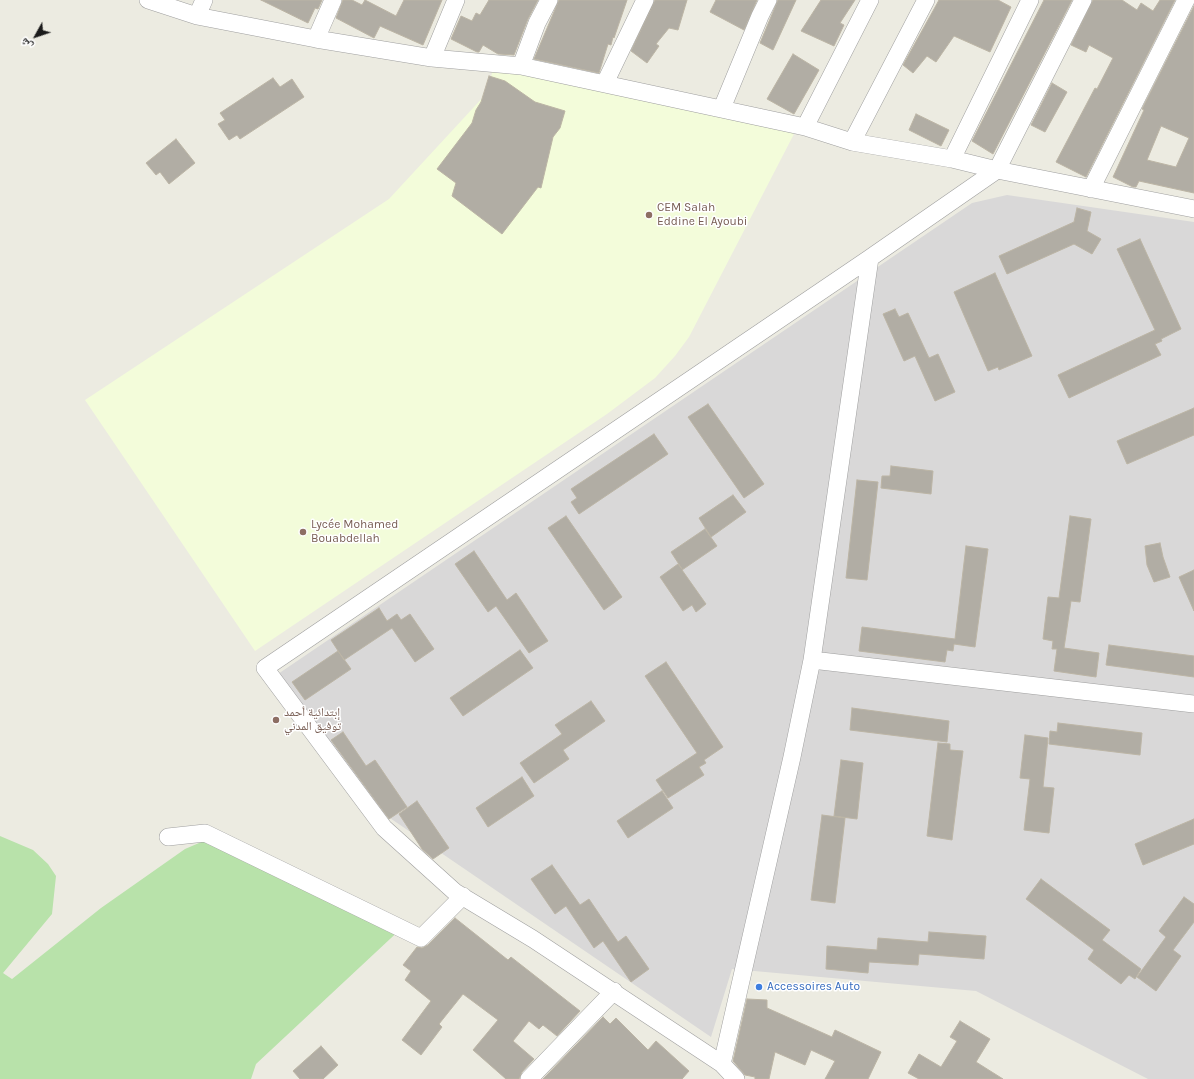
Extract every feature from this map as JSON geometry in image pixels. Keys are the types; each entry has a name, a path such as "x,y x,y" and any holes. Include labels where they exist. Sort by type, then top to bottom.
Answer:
{"street":[{"path":"148,0 197,16 316,39 432,58 521,66 805,127 852,142 952,159 997,170 1194,209"},
{"path":"197,16 204,0"},
{"path":"316,39 333,0"},
{"path":"432,58 456,0"},
{"path":"521,66 537,23 549,0"},
{"path":"605,83 645,0"},
{"path":"722,108 768,0"},
{"path":"805,127 870,0"},
{"path":"852,142 926,0"},
{"path":"952,159 1030,0"},
{"path":"736,1079 722,1064 614,992 533,939 455,892 384,828 265,668 870,258 997,170 1083,0"},
{"path":"1091,188 1186,0"},
{"path":"722,1064 792,757 812,660 870,258"},
{"path":"812,660 1194,704"},
{"path":"168,837 205,833 421,938 463,896"},
{"path":"529,1079 614,992"}],"shaded area":[{"name":"Lycée Mohamed Bouabdellah","path":"494,66 795,132 689,337 675,356 655,378 607,414 255,651 85,400 389,199 486,94"},
{"path":"1007,195 1194,222 1194,1079 1148,1079 976,991 732,969 711,1037 384,814 278,674 972,203"}],"green space":[{"path":"220,834 405,925 256,1064 251,1079 0,1079 0,836 33,850 48,864 56,876 52,914 3,973 12,979 101,908 185,849"}],"building":[{"path":"261,0 322,0 318,9 315,8 308,23"},
{"path":"343,0 352,0 362,5 365,0 396,16 404,0 442,0 423,45 380,26 374,38 336,18"},
{"path":"489,0 538,0 528,19 514,55 498,54 483,45 479,52 477,52 451,39 461,16 472,21 476,13 480,15"},
{"path":"559,0 627,0 611,45 608,44 599,73 534,59"},
{"path":"655,0 687,0 678,30 669,28 656,44 659,46 647,63 631,51"},
{"path":"716,0 757,0 744,30 710,12"},
{"path":"778,0 796,0 773,50 760,43"},
{"path":"821,0 855,0 840,23 844,25 834,46 801,31"},
{"path":"939,0 998,0 1011,7 990,52 954,36 936,62 927,56 913,73 903,65"},
{"path":"1044,0 1072,0 993,154 972,141"},
{"path":"1093,0 1122,0 1137,10 1141,3 1153,11 1160,0 1175,0 1086,177 1056,162 1095,88 1097,89 1113,58 1089,45 1086,52 1071,45"},
{"path":"1194,6 1194,193 1139,181 1136,187 1133,187 1113,177 1144,110 1142,109","holes":["1161,126 1189,138 1176,167 1147,160"]},
{"path":"793,54 819,70 794,114 767,99"},
{"path":"489,76 505,81 535,102 565,111 560,128 553,137 541,188 538,187 502,234 452,196 456,183 437,169 472,123 476,110 481,102"},
{"path":"273,78 280,87 292,79 304,97 240,139 237,135 229,140 218,124 225,120 220,113"},
{"path":"1052,83 1067,92 1045,132 1031,125"},
{"path":"916,114 949,130 941,146 909,130"},
{"path":"176,139 195,163 169,184 160,172 156,175 146,163"},
{"path":"1077,208 1091,212 1087,231 1101,239 1092,254 1074,244 1007,274 999,256 1074,222"},
{"path":"1140,239 1181,329 1161,339 1162,341 1155,344 1161,355 1069,398 1058,375 1155,330 1117,249"},
{"path":"995,273 1032,356 999,370 998,367 988,371 954,292"},
{"path":"895,309 899,317 908,313 929,358 938,354 955,392 935,401 915,356 904,361 883,314"},
{"path":"708,404 764,484 744,498 688,417"},
{"path":"1194,408 1194,435 1127,464 1117,441"},
{"path":"654,434 668,454 579,514 571,502 577,498 571,489"},
{"path":"891,466 933,471 931,494 881,488 882,476 890,476"},
{"path":"857,480 878,482 867,580 846,578"},
{"path":"733,495 746,512 711,537 699,518"},
{"path":"566,516 622,597 604,610 548,528"},
{"path":"1070,516 1091,519 1080,602 1071,601 1064,648 1099,653 1096,677 1054,671 1057,649 1052,649 1053,641 1043,639 1048,597 1059,598"},
{"path":"705,529 717,546 682,570 706,604 696,612 692,605 683,611 660,577 678,564 682,569 671,552"},
{"path":"1160,543 1170,577 1154,582 1147,565 1145,546"},
{"path":"966,546 988,549 975,647 954,644 953,651 947,650 945,662 859,651 862,627 955,639"},
{"path":"474,551 507,600 516,593 548,641 529,653 496,606 488,612 455,564"},
{"path":"1194,570 1194,611 1179,577"},
{"path":"379,608 387,621 397,614 401,620 410,614 434,649 415,662 392,628 344,660 331,640"},
{"path":"1109,645 1194,656 1194,677 1106,665"},
{"path":"520,650 533,668 463,716 450,698"},
{"path":"338,651 351,669 305,700 292,682"},
{"path":"666,662 723,747 704,760 706,763 699,767 704,775 668,798 656,780 697,753 645,676"},
{"path":"591,701 605,721 563,750 569,759 534,783 520,763 562,734 555,725"},
{"path":"852,708 949,721 947,742 850,730"},
{"path":"1058,723 1142,733 1140,755 1049,744 1050,731 1057,732"},
{"path":"343,732 366,766 375,760 407,807 389,819 331,740"},
{"path":"1025,735 1048,738 1043,787 1054,788 1049,833 1024,830 1030,779 1020,778"},
{"path":"938,743 950,744 950,750 963,751 952,840 927,836"},
{"path":"841,760 863,763 857,819 834,816"},
{"path":"522,777 534,796 488,827 476,808"},
{"path":"662,791 673,808 628,838 617,821"},
{"path":"417,801 449,848 433,859 422,849 399,814"},
{"path":"822,815 845,818 835,903 811,900"},
{"path":"1194,819 1194,844 1143,865 1135,844"},
{"path":"552,865 580,905 589,899 618,942 626,936 649,969 631,982 603,941 594,948 566,906 555,914 531,879"},
{"path":"1041,879 1110,930 1102,940 1141,969 1135,979 1129,975 1121,984 1088,959 1094,950 1026,899"},
{"path":"1184,897 1194,904 1194,922 1173,950 1181,956 1156,991 1137,977 1166,937 1159,931"},
{"path":"455,918 508,960 511,957 580,1011 557,1036 543,1025 539,1029 529,1021 513,1041 534,1059 522,1072 519,1079 506,1079 473,1050 498,1020 463,994 439,1024 442,1027 421,1055 402,1040 431,1001 405,980 411,971 403,965 417,947 422,948 428,945"},
{"path":"929,932 986,936 984,959 919,954 918,965 869,962 868,973 826,969 827,946 877,950 878,938 928,942"},
{"path":"747,999 767,1000 767,1008 832,1037 835,1030 881,1052 868,1079 825,1079 835,1061 811,1050 805,1065 775,1052 769,1079 755,1079 755,1077 745,1075 733,1061"},
{"path":"603,1017 610,1024 616,1018 648,1050 656,1041 689,1071 682,1079 543,1079"},
{"path":"960,1021 990,1039 976,1062 1003,1079 919,1079 908,1073 919,1054 941,1067 957,1041 950,1037"},
{"path":"321,1046 338,1065 323,1079 300,1079 293,1071"}],"place":[{"name":"CEM Salah Eddine El Ayoubi","path":"649,215"},
{"name":"Lycée Mohamed Bouabdellah","path":"303,532"},
{"name":"إبتدائية أحمد توفيق المدني","path":"276,720"},
{"name":"Accessoires Auto","path":"759,987"}]}
